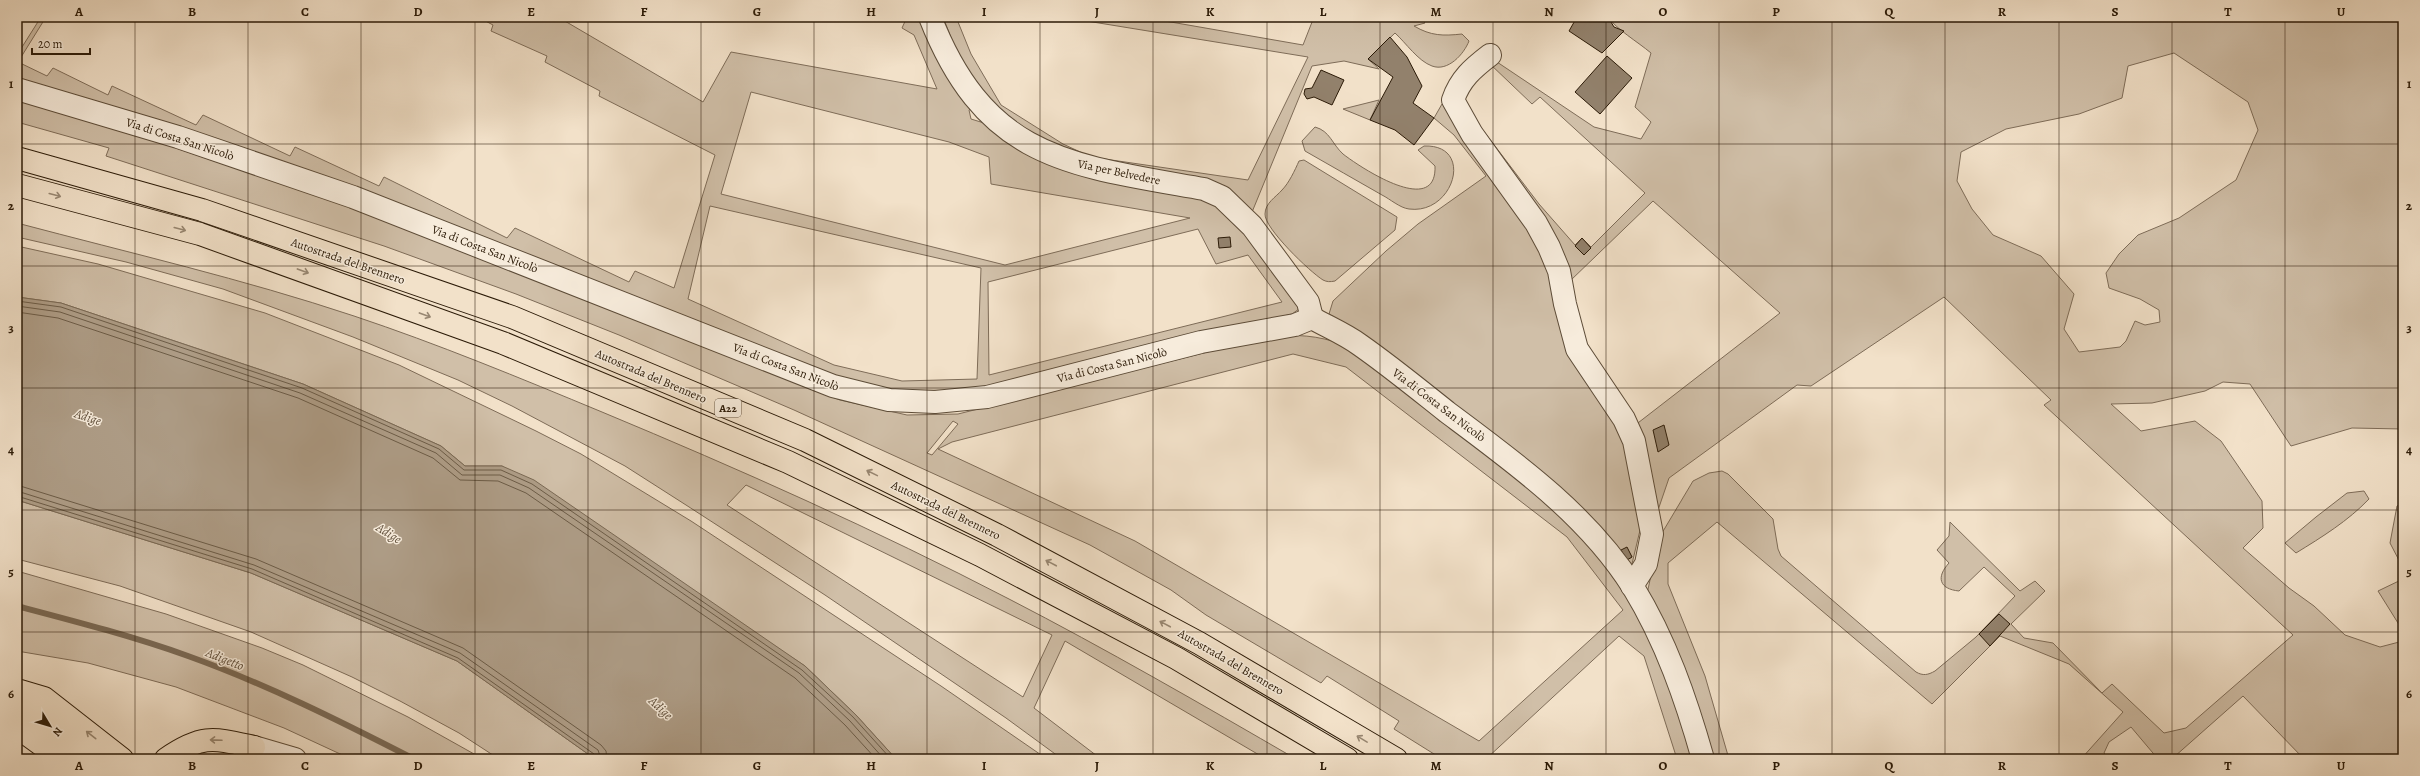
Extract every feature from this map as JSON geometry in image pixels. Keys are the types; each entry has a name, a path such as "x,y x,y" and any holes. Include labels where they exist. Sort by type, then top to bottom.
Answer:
{"highway":[{"name":"Autostrada del Brennero","path":"17,158 202,210 512,318 805,440 997,535 1199,642 1396,759"},
{"name":"Autostrada del Brennero","path":"17,185 200,234 496,340 788,462 980,555 1176,658 1347,759"},
{"path":"17,690 44,698 122,759"},
{"path":"17,701 94,759"},
{"path":"17,727 61,759"},
{"path":"166,759 185,745 214,738 254,746"},
{"path":"227,759 254,746"}],"street":[{"name":"Via per Belvedere","path":"930,17 944,51 966,85 984,109 1016,137 1042,151 1086,168 1204,189 1222,197 1252,226 1274,253 1308,302 1312,318"},
{"path":"1490,55 1471,70 1460,82 1453,100 1472,134 1536,224 1549,247 1559,271 1565,304 1577,349 1624,419 1634,441 1652,534 1646,564 1632,586"},
{"name":"Via di Costa San Nicolò","path":"17,89 178,137 353,197 833,386 889,400 935,402 987,397 1201,342 1295,325 1312,318 1359,344 1483,439 1556,499 1584,527 1632,586 1665,646 1689,709 1703,759"},
{"path":"254,746 294,759"}],"shaded area":[{"path":"41,17 46,17 18,62 47,76 53,68 108,95 112,86 196,125 203,115 290,156 295,147 379,186 384,177 507,238 515,228 629,282 635,271 674,288 715,155 599,96 600,91 545,62 547,56 491,31 493,25 478,17 558,17 703,102 731,52 937,89 914,35 902,28 907,17 925,17 973,107 969,110 971,119 984,123 1009,141 1197,193 1229,210 1303,306 1292,314 966,394 879,392 17,80 17,55","holes":["751,92 949,142 989,157 991,184 1190,218 1005,265 721,194","710,206 981,268 977,379 902,381 834,365 688,299","1198,229 1216,264 1248,255 1282,302 989,375 988,282"]},
{"path":"943,17 956,17 971,54 1001,105 1063,144 1091,157 1248,180 1308,57 1062,17 1142,17 1303,45 1314,17 1420,17 1425,23 1414,26 1426,32 1449,35 1462,34 1469,41 1467,46 1455,61 1438,67 1427,64 1417,56 1395,33 1368,59 1379,69 1344,61 1312,66 1250,217 1237,202 1084,161 1014,129 964,71"},
{"path":"1608,17 2403,17 2403,429 2352,428 2291,446 2250,384 2223,382 2205,391 2152,403 2111,404 2141,431 2195,421 2221,441 2262,501 2263,528 2243,548 2289,588 2314,606 2345,635 2380,647 2403,641 2403,759 2304,759 2243,696 2174,757 2175,759 2158,759 2131,727 2109,742 2104,753 2109,759 2081,759 2123,712 2069,664 2000,636 1932,704 1717,522 1668,563 1668,584 1705,676 1729,759 1709,759 1647,594 1659,538 1693,481 1709,473 1722,471 1728,474 1773,519 1778,549 1781,556 1916,672 1921,674 1928,674 1935,671 1976,637 2015,596 1984,567 1959,591 1947,588 1944,585 1941,577 1949,563 1937,550 1949,536 1950,522 2020,591 2035,581 2045,591 2011,624 2024,638 2053,643 2102,693 2112,684 2164,733 2186,728 2293,635 2044,405 2051,400 1944,297 1811,386 1797,385 1669,478 1655,519 1634,426 1780,313 1653,201 1570,281 1460,100 1539,204 1575,245 1582,238 1591,247 1645,193 1540,97 1532,104 1489,63 1494,60 1594,127 1641,139 1651,122 1635,107 1651,53 1612,22","holes":["2174,53 2248,102 2258,130 2236,180 2179,218 2138,235 2119,254 2106,273 2109,288 2140,299 2159,310 2160,322 2145,325 2135,321 2126,341 2120,347 2079,352 2064,329 2074,294 2041,256 1993,235 1972,209 1957,181 1961,152 2006,129 2079,114 2122,98 2128,66"]},
{"path":"17,98 170,146 380,217 711,346 803,386 840,400 907,415 958,414 1268,337 1307,336 1325,339 1345,345 1553,506 1595,552 1627,597 1656,648 1693,759 1677,759 1644,656 1619,636 1486,759 1442,759 1394,729 1399,721 1327,676 1321,683 1206,615 1171,590 1090,545 794,410 619,335 516,294 384,246 106,156 109,148 17,122","holes":["1293,354 1346,367 1567,537 1623,610 1479,741 1135,541 938,449 952,442","953,421 958,424 932,455 927,453"]},
{"path":"1379,100 1370,120 1343,109"},
{"path":"1442,104 1450,110 1520,209 1627,442 1641,526 1631,568 1627,560 1632,557 1627,548 1617,553 1377,344 1329,314 1333,301 1386,251 1418,224 1486,176 1454,135 1434,118"},
{"path":"1315,127 1328,135 1339,150 1352,161 1396,185 1412,189 1424,188 1432,181 1435,166 1418,150 1424,146 1440,148 1450,156 1454,167 1452,179 1447,191 1438,201 1425,208 1409,209 1399,205 1305,151 1302,141"},
{"path":"1304,160 1397,217 1395,230 1335,281 1329,282 1323,280 1308,268 1279,239 1267,221 1265,214 1265,210 1271,200 1287,184 1299,161"},
{"path":"17,223 270,290 385,327 448,350 540,387 756,478 959,573 1117,657 1296,759 1266,759 1065,641 1034,708 1101,759 1062,759 1006,718 825,595 686,505 625,466 512,406 458,380 353,337 223,289 126,262 17,237","holes":["746,485 1052,635 1023,697 727,505"]},
{"path":"17,246 98,264 265,313 399,365 536,431 581,454 691,521 941,686 1047,759 896,759 856,715 805,666 502,466 465,466 441,446 303,384 61,303 17,297"},
{"path":"2364,491 2369,499 2344,522 2325,535 2296,553 2285,543 2347,493"},
{"path":"17,500 251,573 457,661 595,759 499,759 459,733 400,701 352,677 251,632 120,586 17,559"},
{"path":"2403,503 2403,568 2390,543 2397,506"},
{"path":"17,571 166,614 262,648 303,665 408,717 483,759 351,759 284,728 176,687 88,663 17,651"},
{"path":"2403,579 2403,631 2378,591"}],"water":[{"name":"Adige","path":"17,297 61,303 303,384 441,446 465,466 502,466 534,480 805,666 856,715 896,759 595,759 457,661 251,573 17,500"}],"building":[{"path":"1577,17 1608,17 1614,27 1624,31 1602,53 1569,31"},
{"path":"1390,37 1407,57 1422,86 1413,103 1434,118 1414,145 1395,130 1370,120 1393,77 1368,59"},
{"path":"1607,56 1632,78 1600,114 1575,92"},
{"path":"1321,70 1344,80 1332,105 1314,97 1307,99 1304,94 1305,89 1312,88"},
{"path":"1230,237 1231,247 1219,248 1218,238"},
{"path":"1582,238 1591,248 1584,255 1575,246"},
{"path":"1664,425 1669,445 1658,452 1653,430"},
{"path":"1627,547 1632,557 1627,560 1621,550"},
{"path":"1999,614 2010,624 1990,646 1979,634"}],"waterway":[{"name":"Adigetto","path":"17,606 124,635 217,667 302,704 414,759"}]}
